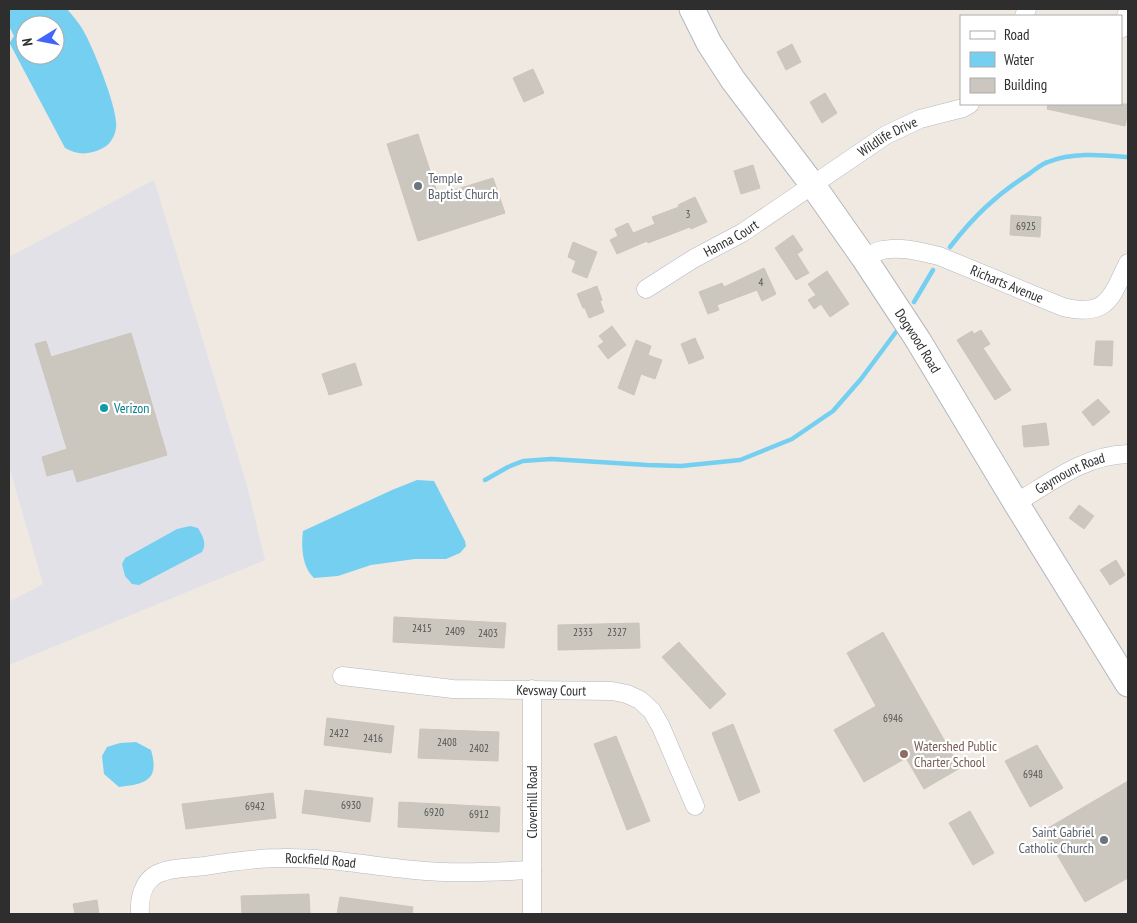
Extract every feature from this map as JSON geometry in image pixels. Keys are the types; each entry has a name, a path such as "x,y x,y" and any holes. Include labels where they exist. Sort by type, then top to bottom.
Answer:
{"main road":[{"name":"Dogwood Road","path":"692,9 709,43 733,80 812,184 918,340 1128,684"}],"street":[{"path":"1122,26 1128,11"},
{"name":"Wildlife Drive","path":"812,184 886,135 903,126 968,105"},
{"name":"Hanna Court","path":"646,289 678,268 742,233 812,184"},
{"name":"Richarts Avenue","path":"864,258 882,250 896,248 939,256 1063,307 1079,311 1092,310 1102,306 1110,298 1128,263"},
{"name":"Gaymount Road","path":"1016,503 1089,461 1128,454"},
{"name":"Kevsway Court","path":"342,676 453,689 612,691 627,694 640,700 652,711 695,806"},
{"name":"Cloverhill Road","path":"532,689 532,914"},
{"name":"Rockfield Road","path":"140,914 143,890 147,882 156,875 170,870 250,860 315,858 414,870 448,872 532,870"}],"shaded area":[{"path":"154,180 246,482 265,560 9,665 9,602 43,584 9,466 9,257"}],"water":[{"path":"9,9 67,9 74,17 93,50 114,108 116,128 107,146 87,153 78,153 65,148 21,65 65,65 65,15 15,15 15,53 10,44 14,36 9,26"},
{"path":"417,480 434,481 465,541 466,546 460,553 446,559 415,559 371,565 338,576 314,578 307,568 303,556 303,531"},
{"path":"190,526 198,528 203,537 204,546 202,552 139,585 132,584 125,576 122,564 125,558 177,529"},
{"path":"136,742 151,750 153,760 152,775 143,782 119,787 104,774 102,756 107,747 120,743"}],"building":[{"path":"792,44 801,62 786,70 777,52"},
{"path":"533,69 544,93 524,102 513,78"},
{"path":"825,93 837,113 822,123 810,102"},
{"path":"1128,104 1125,126 1047,109 1048,105"},
{"name":"Temple Baptist Church","path":"418,134 438,195 493,178 505,213 418,241 387,144"},
{"path":"753,165 760,188 741,194 734,171"},
{"path":"695,197 707,222 648,243 647,241 617,254 610,240 618,236 615,229 628,223 633,233 655,224 652,217 679,207 678,205"},
{"path":"1011,215 1041,217 1040,237 1010,235"},
{"path":"793,235 803,250 797,254 809,273 796,280 775,248"},
{"path":"573,242 597,252 587,278 572,272 576,261 568,257"},
{"path":"764,268 776,294 762,301 757,290 717,305 719,310 708,314 699,292 722,283 724,287"},
{"path":"827,271 849,304 830,317 821,304 814,309 808,300 816,295 808,284"},
{"path":"597,286 604,312 589,318 577,294"},
{"path":"612,326 626,345 608,359 598,346 604,342 599,336"},
{"path":"981,330 990,344 983,348 1011,390 995,400 957,340 972,331 974,334"},
{"name":"Verizon","path":"131,333 167,455 77,482 73,469 47,476 42,457 67,449 35,344 46,341 51,357"},
{"path":"695,338 704,358 689,364 681,344"},
{"path":"636,340 651,346 648,355 662,360 655,379 641,374 634,395 618,388"},
{"path":"1096,341 1113,341 1112,366 1094,365"},
{"path":"355,363 362,385 329,395 322,374"},
{"path":"1098,399 1110,412 1093,426 1082,412"},
{"path":"1046,423 1049,445 1024,447 1022,426"},
{"path":"1079,505 1094,516 1084,529 1069,518"},
{"path":"1116,560 1125,575 1110,585 1100,570"},
{"path":"394,617 506,623 504,648 393,642"},
{"path":"639,623 640,648 558,650 558,625"},
{"name":"Watershed Public Charter School","path":"883,632 960,768 924,789 906,758 864,782 834,730 876,706 847,653"},
{"path":"679,642 726,694 710,709 662,657"},
{"path":"327,718 394,726 391,753 324,745"},
{"path":"733,724 760,792 739,801 712,733"},
{"path":"420,729 499,732 498,761 418,758"},
{"path":"616,736 650,821 627,830 594,744"},
{"path":"1037,745 1063,788 1030,807 1005,761"},
{"name":"Saint Gabriel Catholic Church","path":"1128,781 1128,878 1085,902 1043,831"},
{"path":"305,790 373,798 370,822 302,813"},
{"path":"273,793 276,818 186,829 182,804"},
{"path":"399,802 500,807 499,832 398,827"},
{"path":"970,811 994,853 973,865 949,823"},
{"path":"309,894 310,914 242,914 241,896"},
{"path":"340,897 413,907 412,914 337,914"},
{"path":"97,900 99,914 75,914 73,904"}],"waterway":[{"path":"950,247 986,207 1006,190 1043,164 1077,155 1128,157"},
{"path":"914,302 933,270"},
{"path":"485,480 523,461 551,459 681,466 740,460 792,439 833,411 861,379 896,332"}],"place":[{"name":"Temple Baptist Church","path":"418,186"},
{"name":"Verizon","path":"104,408"},
{"name":"Watershed Public Charter School","path":"904,754"},
{"name":"Saint Gabriel Catholic Church","path":"1104,840"}]}
